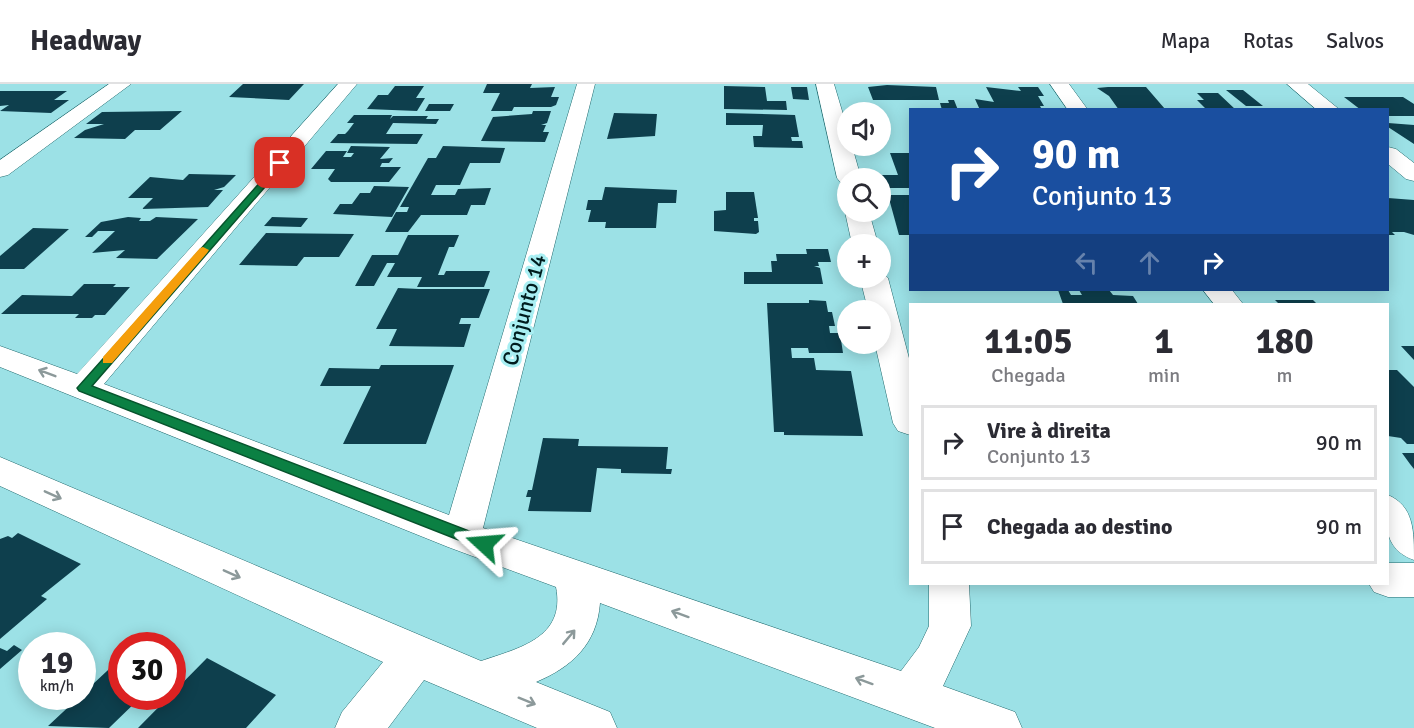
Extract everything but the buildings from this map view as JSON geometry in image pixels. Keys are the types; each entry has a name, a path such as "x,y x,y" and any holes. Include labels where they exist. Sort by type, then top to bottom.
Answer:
{"street":[{"path":"0,170 122,84"},
{"path":"83,388 348,84"},
{"name":"Conjunto 14","path":"462,536 586,84"},
{"path":"825,84 846,168"},
{"path":"1059,84 1077,108"},
{"path":"1296,84 1327,108"},
{"path":"1389,155 1414,174"},
{"path":"876,288 909,419"},
{"path":"1218,291 1228,303"},
{"path":"0,356 462,536 574,574 998,728"},
{"path":"3,476 416,656 593,728"},
{"path":"1389,511 1414,544"},
{"path":"481,682 534,663 564,644 575,631 580,616 581,595 574,574"},
{"path":"1389,580 1414,580"},
{"path":"909,697 934,661 950,626 950,585"},
{"path":"359,728 416,656"}],"slow traffic":[{"path":"107,360 203,250"}],"route":[{"path":"280,163 83,388 484,544"}]}
